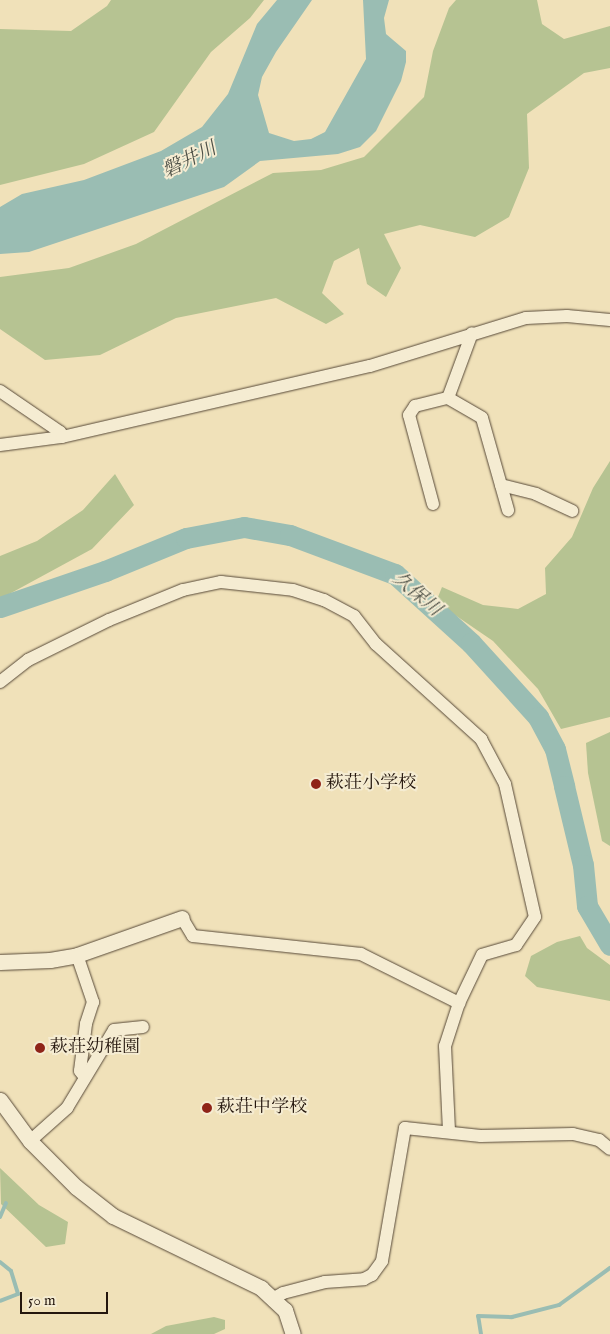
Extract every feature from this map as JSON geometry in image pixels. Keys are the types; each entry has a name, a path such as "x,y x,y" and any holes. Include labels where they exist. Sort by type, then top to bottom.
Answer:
{"street":[{"path":"0,445 62,437 370,366 472,333 526,318 567,316 610,320"},
{"path":"448,398 472,333"},
{"path":"0,391 60,432 62,437"},
{"path":"433,504 409,415 416,406 448,398 482,418 508,510"},
{"path":"500,484 536,494 572,511"},
{"path":"0,682 28,660 109,620 208,582 293,590 324,600 354,616 376,644 481,739 505,784 535,917 516,944 482,955 459,1003 445,1046 449,1132"},
{"path":"0,962 50,960 77,955 182,918 193,936 362,954 459,1003"},
{"path":"77,955 93,1002 86,1024 80,1070 84,1076"},
{"path":"30,1141 67,1108 84,1076 114,1030 143,1027"},
{"path":"0,1100 30,1141 76,1187 113,1216 261,1288 285,1310 293,1334"},
{"path":"274,1298 325,1282 364,1279 372,1275 382,1261 404,1128 481,1136 573,1134 599,1140 610,1149"}],"green space":[{"path":"111,0 264,0 250,18 211,52 154,132 84,164 0,185 0,29 71,31 107,6"},
{"path":"456,0 537,0 542,24 564,39 610,26 610,68 584,73 527,114 529,168 509,217 475,237 420,225 384,234 401,268 386,297 367,284 359,248 334,261 322,293 344,314 326,324 276,298 176,318 100,355 45,360 0,329 0,277 69,268 136,244 273,173 321,170 364,157 424,97 433,51 449,8"},
{"path":"610,461 610,717 561,729 538,689 493,641 436,602 442,587 483,605 518,609 546,594 545,568 572,537 593,488"},
{"path":"115,474 134,505 92,549 0,599 0,556 37,541 83,510"},
{"path":"610,732 610,846 602,841 588,773 586,743"},
{"path":"580,936 587,948 610,965 610,1001 537,987 525,976 531,956 557,942"},
{"path":"0,1168 39,1205 68,1222 65,1244 46,1247 1,1204"},
{"path":"214,1317 225,1320 225,1329 214,1334 151,1334 166,1326"}],"water":[{"name":"磐井川","path":"277,0 312,0 276,52 262,77 258,95 269,133 294,141 311,139 325,132 366,59 363,0 389,0 384,18 386,34 406,51 406,62 401,81 376,131 360,147 338,154 260,161 224,187 29,252 0,254 0,207 22,194 84,180 161,151 202,127 228,94 257,24"}],"waterway":[{"name":"久保川","path":"0,607 105,571 186,538 244,527 290,535 395,574 471,643 538,717 555,749 583,865 587,906 610,945"},
{"path":"0,1217 6,1203"},
{"path":"0,1262 11,1271 18,1294 0,1301"},
{"path":"481,1334 478,1316 512,1317 559,1305 610,1268"}],"place":[{"name":"萩荘小学校","path":"316,784"},
{"name":"萩荘幼稚園","path":"40,1048"},
{"name":"萩荘中学校","path":"207,1108"}]}
